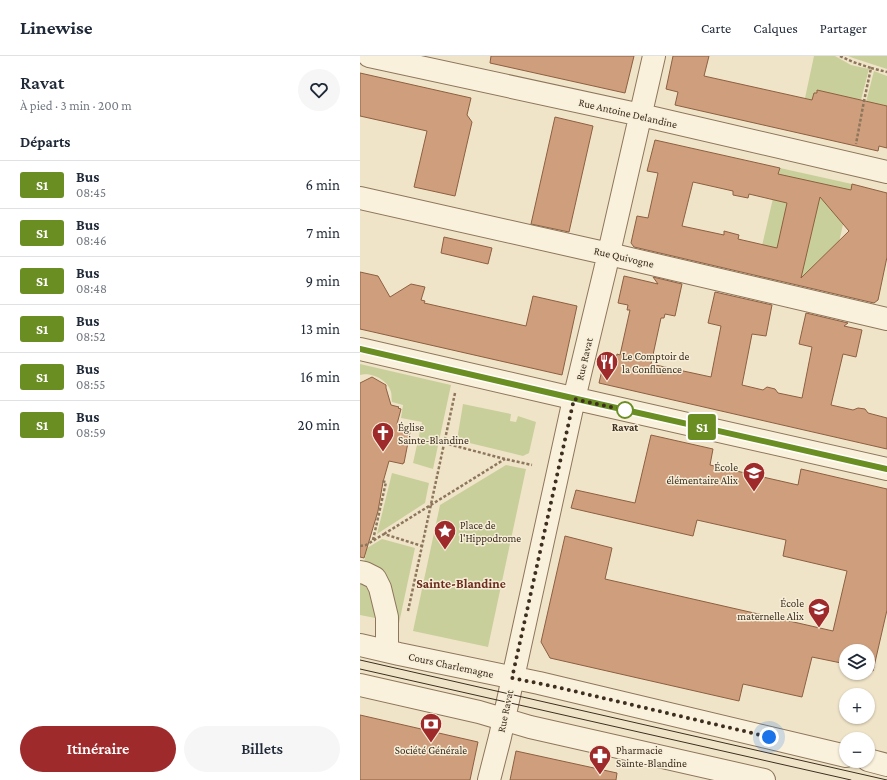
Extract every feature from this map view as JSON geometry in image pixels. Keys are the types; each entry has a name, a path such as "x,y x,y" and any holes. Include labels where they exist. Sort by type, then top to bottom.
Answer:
{"street":[{"name":"Rue Antoine Delandine","path":"369,56 641,115 887,172"},
{"name":"Rue Ravat","path":"489,780 504,719 574,399 654,56"},
{"name":"Rue Quivogne","path":"360,198 887,319"},
{"path":"360,349 574,399 887,468"},
{"path":"360,572 375,578 380,588 387,617 387,651"},
{"name":"Cours Charlemagne","path":"360,645 546,685 839,754"},
{"path":"360,685 764,780"},
{"path":"875,761 887,764"}],"path":[{"path":"840,56 853,62 887,72"},
{"path":"856,146 871,68"},
{"path":"407,618 455,393"},
{"path":"444,443 532,465"},
{"path":"360,546 366,545 373,541 506,459"},
{"path":"373,541 386,482 381,481"},
{"path":"384,534 422,546"}],"green space":[{"path":"814,56 835,56 851,65 869,69 861,100 817,91 817,93 814,93 812,100 805,98"},
{"path":"848,56 887,56 887,69 853,58"},
{"path":"874,71 887,76 887,106 866,102"},
{"path":"780,168 852,184 828,292 816,289 817,281 796,277 779,276 778,281 755,276"},
{"path":"360,364 451,385 433,469 413,463 422,422 401,418 403,405 392,402 389,388 383,381 374,376 364,374 360,375"},
{"path":"463,404 511,414 510,421 516,422 518,416 536,422 529,453 523,456 457,440"},
{"path":"506,465 526,469 488,647 413,631 440,505"},
{"path":"392,473 429,483 425,503 377,534"},
{"path":"382,539 415,548 398,628 363,567 367,548"},
{"path":"360,580 366,582 380,619 360,615"}],"building":[{"path":"491,56 634,56 625,93 490,63"},
{"path":"673,56 709,56 704,76 812,100 814,93 817,93 817,90 887,106 887,148 879,146 878,151 675,105 678,92 666,89"},
{"path":"360,73 471,98 467,115 472,122 455,196 414,187 427,131 360,116"},
{"path":"555,117 593,126 569,232 531,224"},
{"path":"655,140 780,168 778,174 851,190 852,184 887,193 887,257 878,300 874,303 634,247 631,243 637,216 648,218 658,173 647,171","holes":["693,182 733,191 733,195 748,198 749,194 787,203 777,248 738,239 739,235 724,231 724,235 682,226","820,197 849,231 801,278"]},
{"path":"444,237 492,248 488,264 441,253"},
{"path":"360,272 378,276 390,297 411,284 425,287 421,300 425,301 424,303 526,326 533,296 577,306 562,375 360,329"},
{"path":"624,276 658,284 653,277 682,284 675,316 665,314 664,318 661,318 651,364 711,377 721,326 708,323 715,292 772,305 766,336 752,334 742,385 763,390 767,387 775,389 778,393 802,398 812,347 799,344 806,313 848,323 844,326 862,330 856,357 843,354 831,405 853,410 858,408 865,409 868,413 887,418 887,449 599,383 605,357 616,359 617,354 620,355 630,310 627,310 628,305 618,303"},
{"name":"Église Sainte-Blandine","path":"372,377 386,385 391,405 401,409 397,424 411,427 404,463 389,461 383,482 378,511 364,558 360,557 360,383"},
{"path":"651,435 713,449 710,465 798,485 801,469 887,489 887,610 875,662 875,644 839,644 839,663 812,657 802,697 743,684 739,701 550,658 541,642 565,536 612,548 605,579 833,631 847,571 783,556 786,540 697,520 693,536 571,508 576,490 635,503"},
{"path":"360,715 478,742 470,780 360,780"},
{"path":"516,751 617,773 616,780 510,780"}],"tram line":[{"path":"360,660 887,780"},
{"path":"360,669 851,780"}],"bus line":[{"name":"S1","path":"360,349 887,469"}],"place":[{"name":"Le Comptoir de la Confluence","path":"607,382"},
{"name":"Ravat","path":"625,410"},
{"name":"Église Sainte-Blandine","path":"383,452"},
{"name":"École élémentaire Alix","path":"754,492"},
{"name":"Place de l'Hippodrome","path":"445,550"},
{"name":"École maternelle Alix","path":"819,628"},
{"name":"Société Générale","path":"431,744"},
{"name":"Pharmacie Sainte-Blandine","path":"600,776"}],"district":[{"name":"Sainte-Blandine","path":"461,583"}],"route":[{"path":"625,410 574,399 512,678 769,737"}]}
